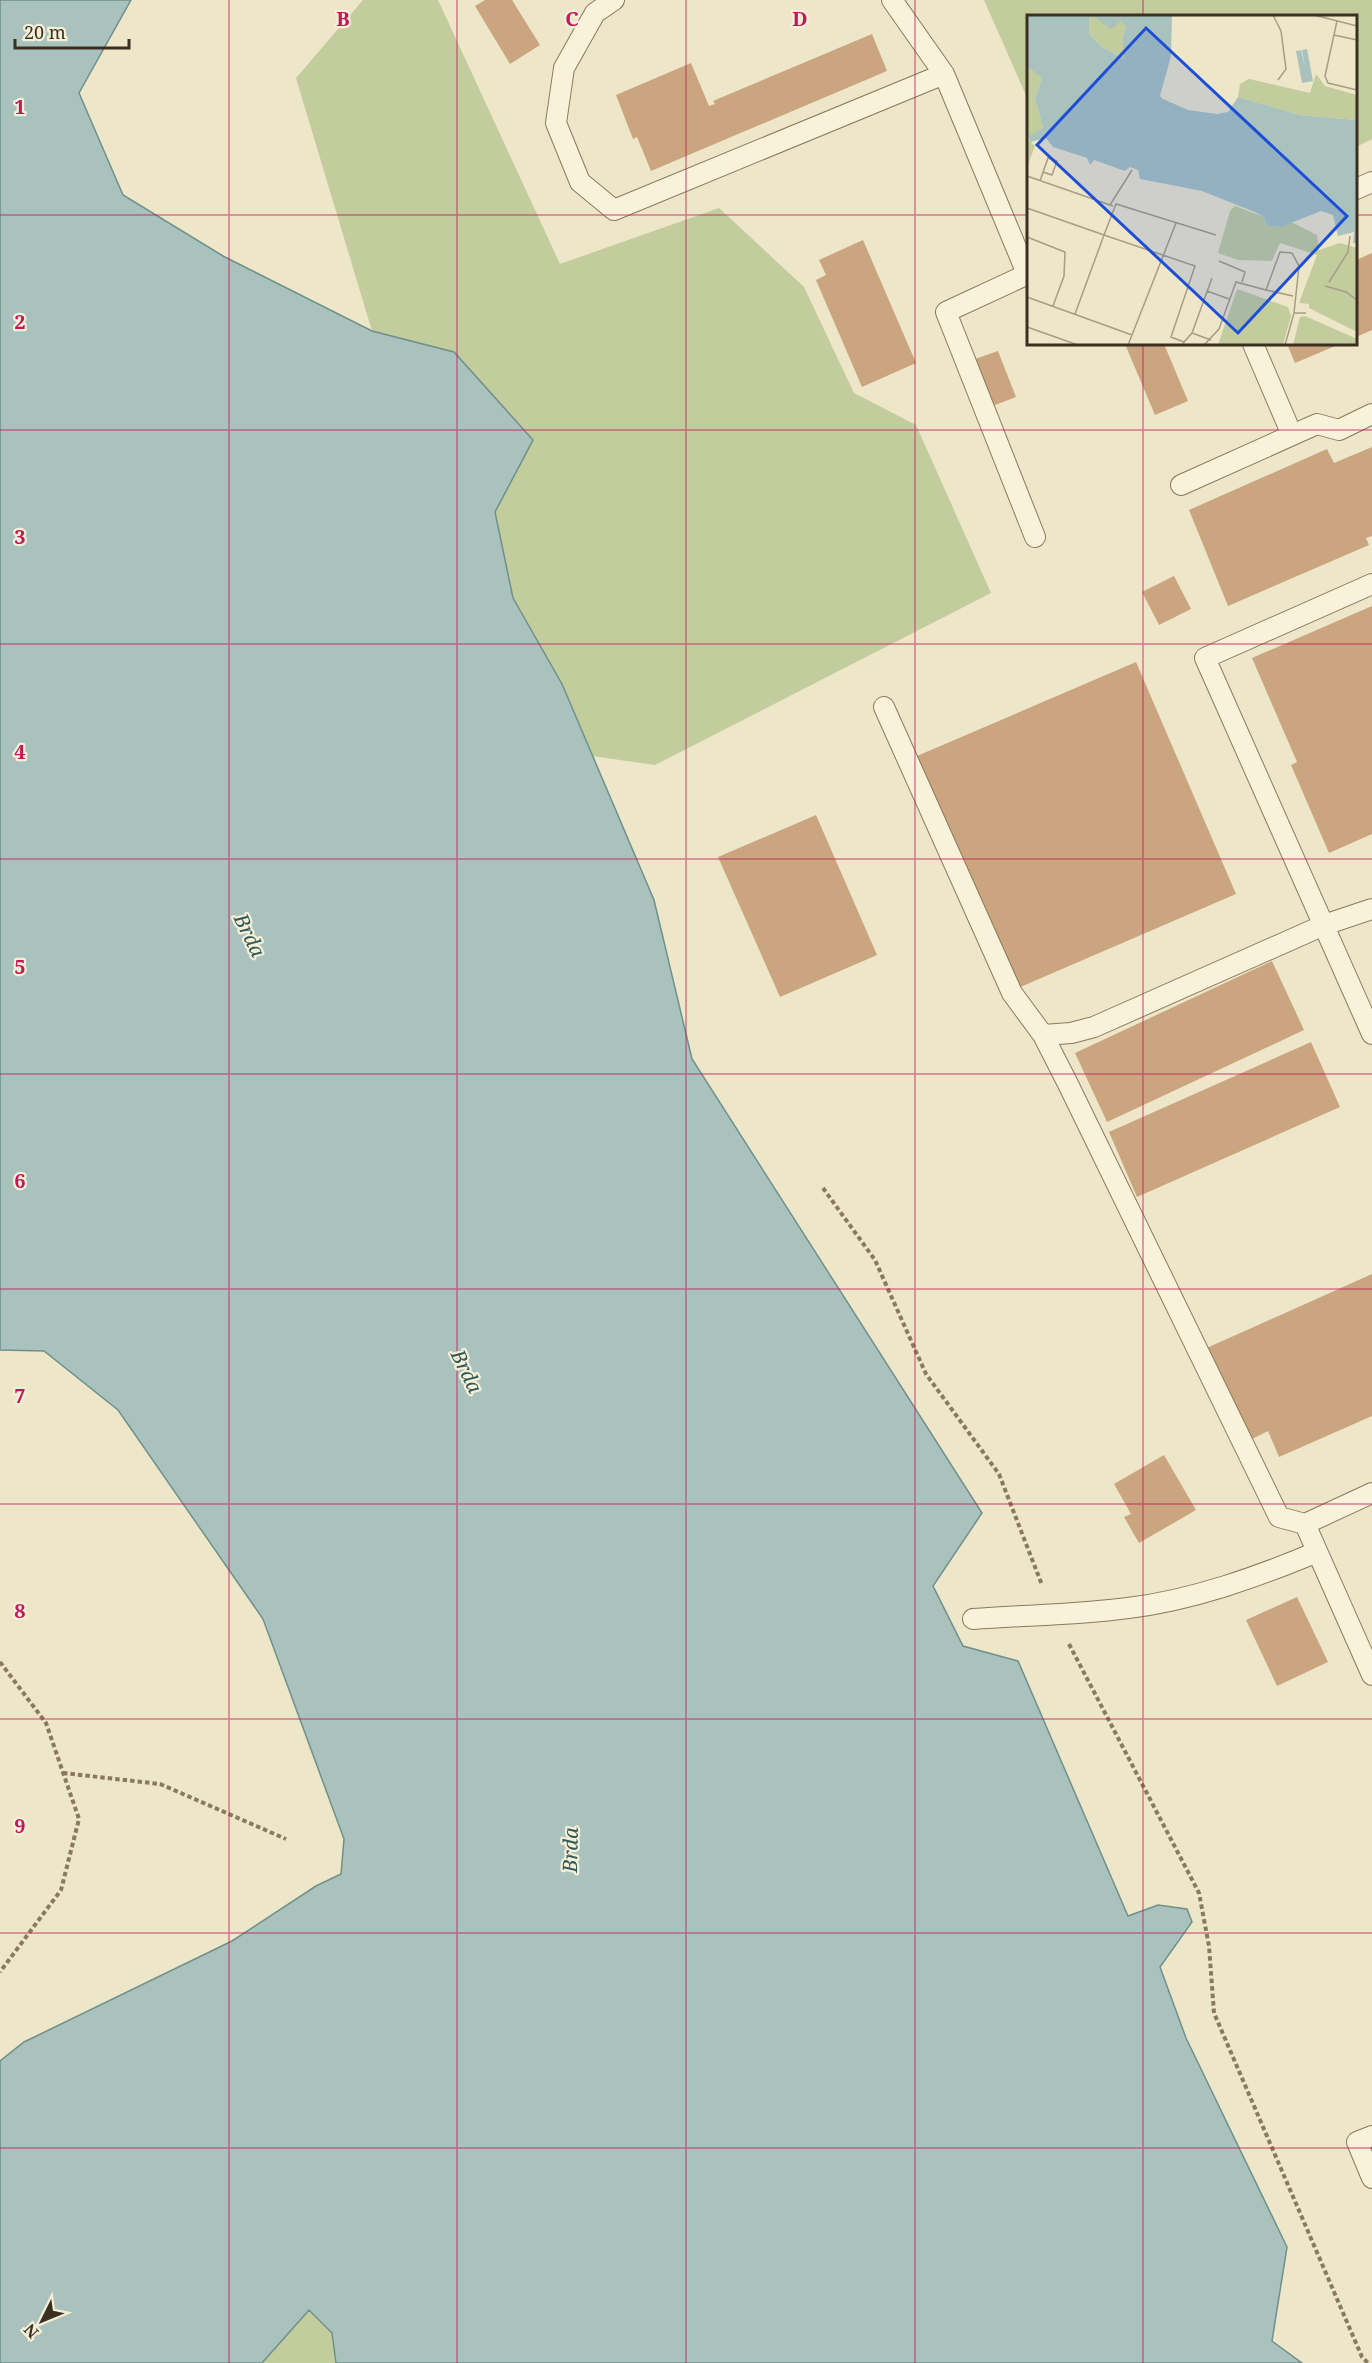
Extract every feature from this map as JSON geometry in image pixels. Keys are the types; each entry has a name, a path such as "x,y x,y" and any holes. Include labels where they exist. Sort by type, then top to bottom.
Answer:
{"lane":[{"path":"614,0 595,13 564,68 555,123 580,182 614,210 944,74"},
{"path":"892,0 944,74 1027,273"},
{"path":"1357,189 1372,182"},
{"path":"1027,275 946,312 1035,537"},
{"path":"1253,345 1292,435"},
{"path":"1181,485 1317,424 1339,429 1372,414"},
{"path":"1372,584 1205,658 1372,1034"},
{"path":"884,707 1012,993 1043,1035 1279,1516 1305,1524 1372,1492"},
{"path":"1043,1035 1094,1027 1324,925 1372,909"},
{"path":"1305,1524 1372,1676"},
{"path":"973,1619 1129,1608 1178,1599 1275,1570 1317,1552"},
{"path":"1372,2136 1357,2142 1372,2178"}],"path":[{"path":"823,1188 875,1260 927,1374 999,1474 1053,1613 1199,1893 1209,1946 1214,2013 1362,2357 1368,2363"},
{"path":"0,1662 46,1723 79,1819 61,1890 0,1972"},
{"path":"63,1773 160,1784 286,1839"}],"green space":[{"path":"363,0 438,0 560,264 719,208 804,287 854,393 916,425 991,593 655,765 592,756 562,684 513,599 495,512 532,440 454,352 372,331 296,78"},
{"path":"984,0 1372,0 1372,139 1357,146 1357,15 1027,15 1027,98"},
{"path":"309,2310 332,2333 336,2363 262,2363"}],"water":[{"name":"Brda","path":"0,0 131,0 79,93 123,195 223,256 372,331 454,352 533,440 495,512 513,598 562,684 654,900 692,1059 982,1513 933,1586 963,1646 1018,1661 1128,1916 1158,1905 1187,1909 1192,1922 1160,1967 1186,2038 1287,2247 1272,2341 1302,2363 336,2363 332,2333 309,2310 262,2363 0,2363 0,2061 24,2042 232,1941 316,1886 341,1874 344,1839 263,1619 118,1410 44,1351 0,1350"}],"building":[{"path":"485,0 512,0 540,45 510,64 475,6"},
{"path":"872,34 887,71 651,171 637,137 633,139 616,95 691,63 709,106 715,104 713,101"},
{"path":"863,240 916,363 862,387 816,280 826,275 819,260"},
{"path":"1372,253 1372,330 1357,337 1357,260"},
{"path":"1125,345 1164,345 1188,401 1155,415"},
{"path":"1287,345 1338,345 1295,363"},
{"path":"998,351 1016,397 990,407 972,360"},
{"path":"1372,447 1372,536 1366,538 1369,545 1228,606 1189,510 1327,449 1334,463"},
{"path":"1174,576 1191,609 1159,625 1142,592"},
{"path":"1372,606 1372,834 1329,853 1291,765 1297,762 1252,658"},
{"path":"1136,662 1236,894 1018,988 953,837 946,841 923,789 930,785 917,756"},
{"path":"816,815 877,955 780,997 718,857"},
{"path":"1272,961 1304,1030 1107,1122 1075,1053"},
{"path":"1311,1042 1340,1107 1137,1197 1109,1132"},
{"path":"1372,1274 1372,1416 1279,1457 1268,1431 1250,1440 1200,1351"},
{"path":"1164,1455 1196,1510 1139,1543 1124,1517 1131,1514 1114,1484"},
{"path":"1297,1597 1328,1662 1277,1686 1246,1620"}]}
